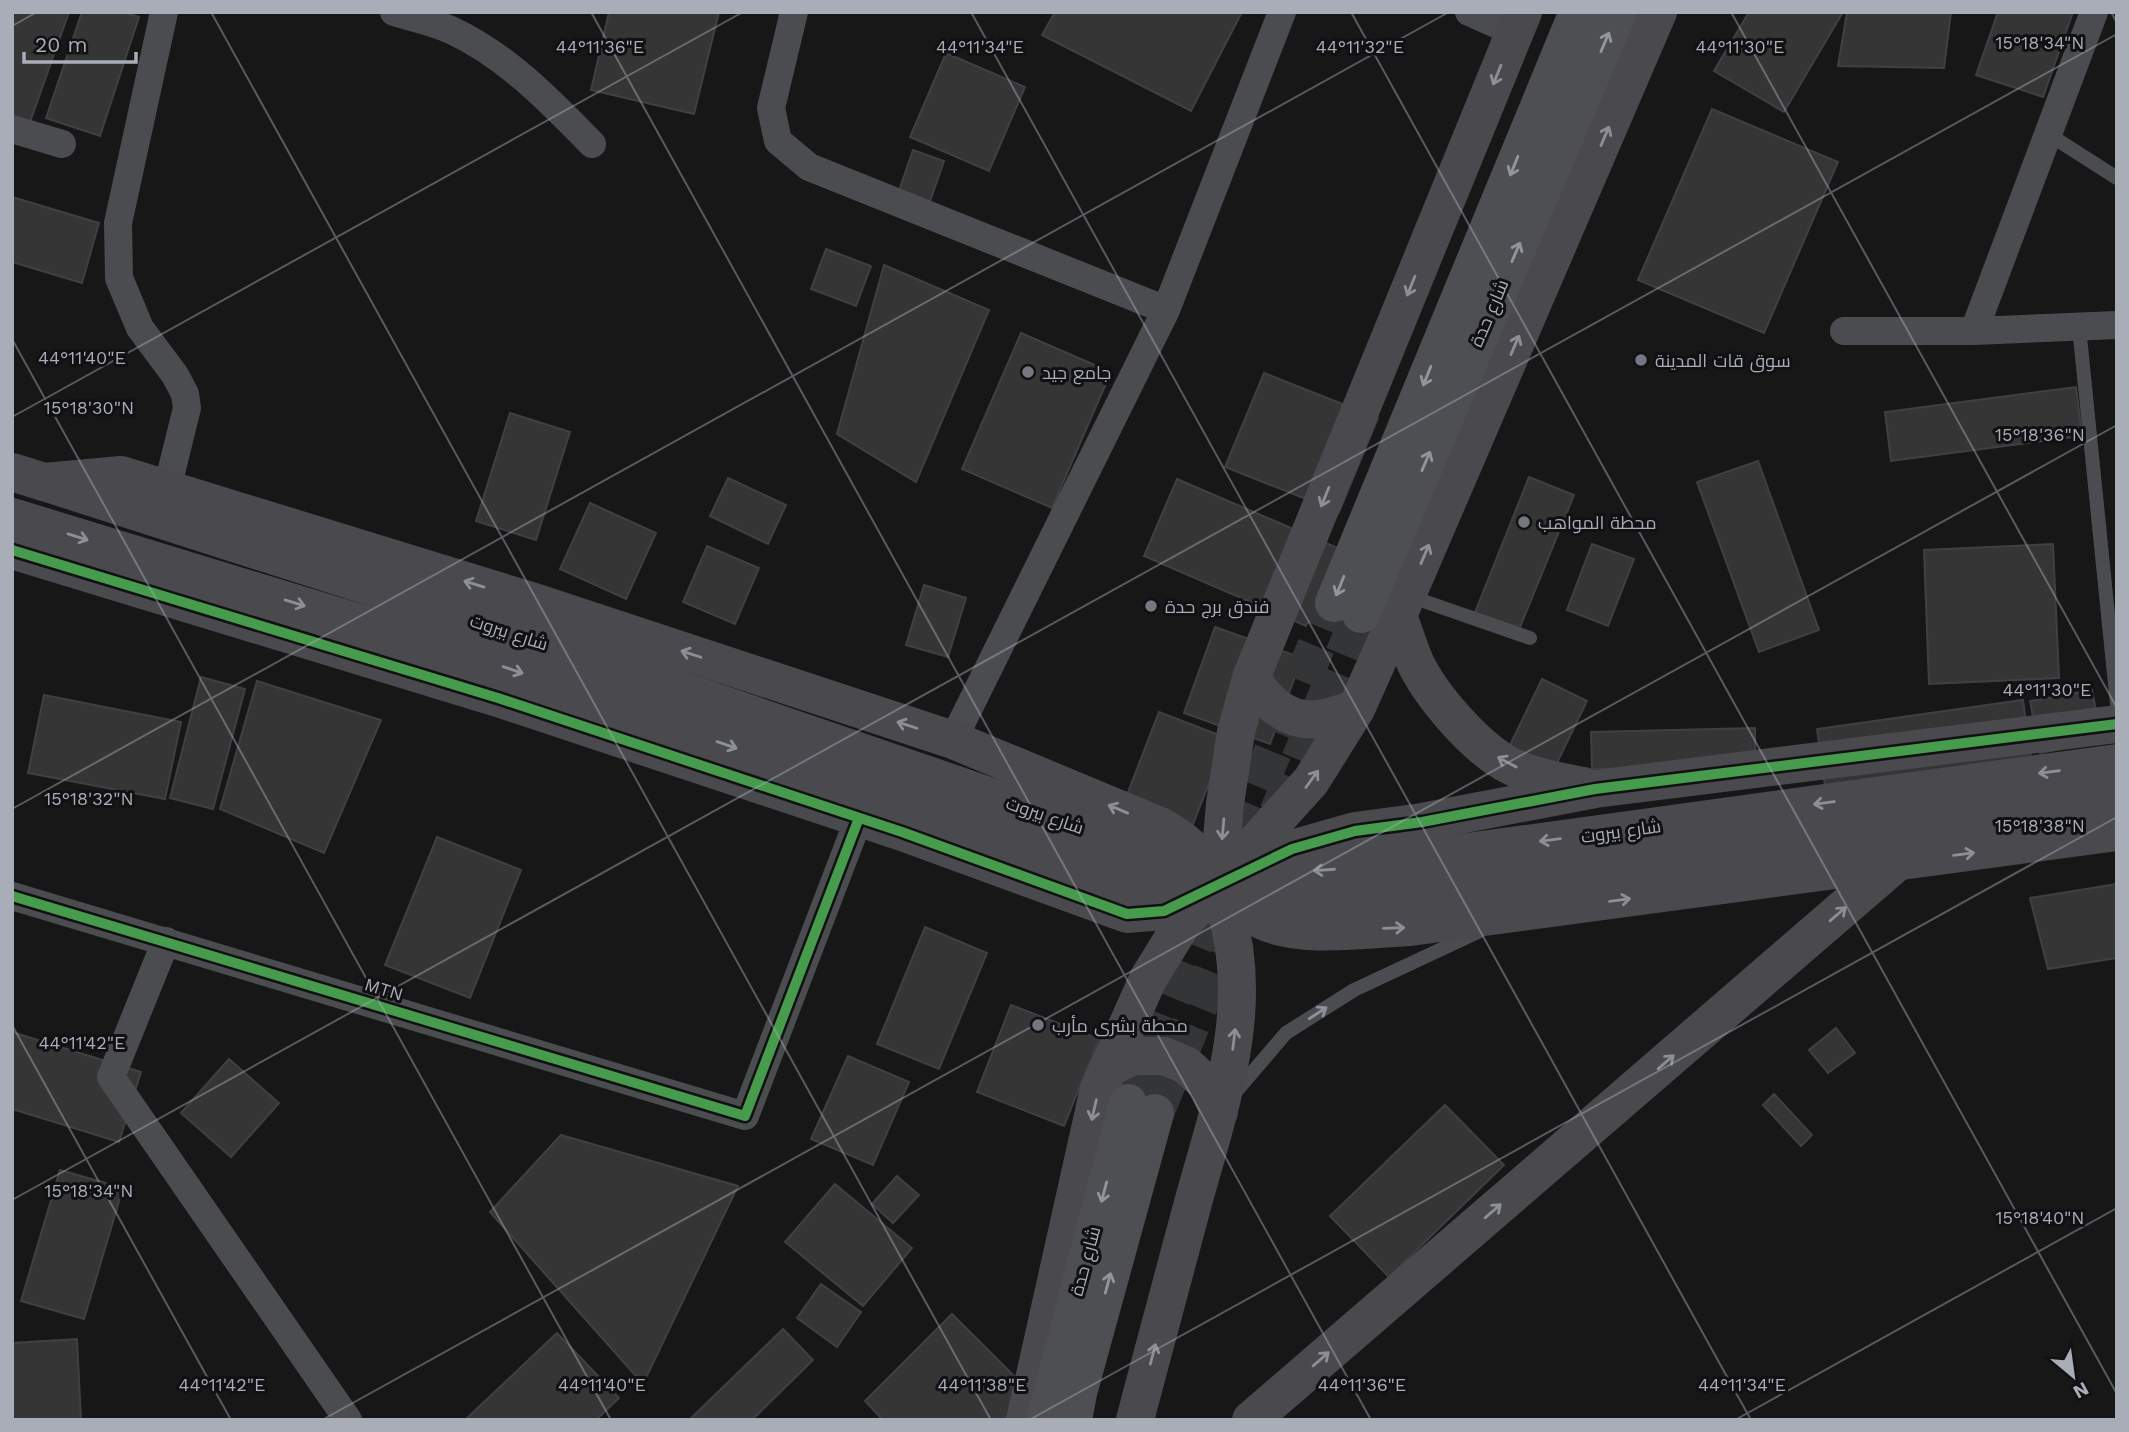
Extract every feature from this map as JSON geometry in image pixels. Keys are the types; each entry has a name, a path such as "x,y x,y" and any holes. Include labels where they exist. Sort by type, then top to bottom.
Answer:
{"main road":[{"name":"شارع حدة","path":"1375,607 1578,12"},
{"name":"شارع حدة","path":"1375,607 1618,12"},
{"name":"شارع حدة","path":"1045,1420 1141,1108 1073,1420"}],"street":[{"path":"164,12 118,223 118,237 119,278 140,328 175,375 185,394 187,408 167,489"},
{"path":"394,12 450,30 485,51 534,85 592,144"},
{"path":"794,12 771,108 778,141 809,167 1166,310"},
{"path":"902,832 953,740 1166,310 1282,12"},
{"path":"1218,885 1225,804 1236,732 1251,678 1519,22 1469,12"},
{"path":"1025,1420 1099,1090 1148,979 1182,924 1311,781 1356,709 1375,607 1658,12"},
{"path":"1974,331 2094,12"},
{"path":"12,129 62,144"},
{"path":"1844,331 1974,331 2117,325"},
{"path":"28,477 121,475 534,602 953,740 1160,826 1195,849 1218,885 1233,935 1239,980 1234,1043 1219,1112 1135,1420"},
{"name":"شارع بيروت","path":"28,477 522,636 1108,837 1158,860 1216,870 1278,873 1343,869 2117,763"},
{"name":"شارع بيروت","path":"12,517 500,666 1087,869 1154,896 1211,905 1286,908 1346,905 2117,801"},
{"path":"12,550 498,698 902,832 1128,914 1164,911 1292,849 1355,831 1422,822 1595,789 2117,724"},
{"path":"1375,607 1439,699 1474,738 1505,763 1546,778 1595,789"},
{"path":"1251,678 1265,699 1287,715 1316,719 1356,709"},
{"path":"1180,837 1208,791 1236,732"},
{"name":"MTN","path":"12,896 745,1116 859,818"},
{"path":"1218,885 1258,919 1290,929 1325,931 1410,927 2117,832"},
{"path":"1251,1420 1896,863"},
{"path":"1128,914 1149,957 1148,979"},
{"path":"166,941 111,1077 348,1420"},
{"path":"1110,1067 1134,1056 1164,1056 1186,1065 1208,1085 1219,1112"}],"lane":[{"path":"2048,134 2117,178"},
{"path":"2079,327 2117,704"},
{"path":"1375,607 1530,638"},
{"path":"1219,1112 1286,1033 1354,990 1516,914"}],"building":[{"path":"12,12 69,12 30,122 12,116"},
{"path":"82,12 123,12 139,17 100,136 46,118"},
{"path":"609,12 719,12 694,114 591,90"},
{"path":"1055,12 1242,12 1191,111 1042,35"},
{"path":"1749,12 1843,12 1784,112 1714,71"},
{"path":"1847,12 1951,12 1944,68 1838,66"},
{"path":"1998,12 2073,12 2043,97 1976,75"},
{"path":"946,53 1025,87 989,171 910,137"},
{"path":"1712,109 1838,162 1764,333 1638,280"},
{"path":"913,150 944,161 923,221 892,211"},
{"path":"12,197 99,223 82,283 12,262"},
{"path":"826,249 871,266 856,306 811,289"},
{"path":"884,265 989,310 916,482 837,434"},
{"path":"1021,333 1111,372 1052,508 962,469"},
{"path":"1264,373 1378,418 1339,512 1225,467"},
{"path":"2076,387 2082,436 1891,461 1885,412"},
{"path":"510,413 570,432 536,540 476,521"},
{"path":"1758,461 1819,630 1759,652 1697,482"},
{"path":"1529,477 1574,495 1518,632 1474,615"},
{"path":"728,478 786,505 768,544 710,516"},
{"path":"1177,479 1340,549 1306,626 1144,556"},
{"path":"590,503 656,533 626,599 560,569"},
{"path":"1592,544 1634,559 1608,626 1567,610"},
{"path":"2053,544 2059,678 1929,684 1924,550"},
{"path":"707,546 759,568 735,624 683,602"},
{"path":"924,585 966,598 948,657 906,645"},
{"path":"1215,627 1302,658 1270,744 1184,713"},
{"path":"201,677 245,689 213,809 170,798"},
{"path":"1542,679 1587,701 1554,769 1509,747"},
{"path":"257,681 381,720 324,853 220,809"},
{"path":"2092,690 2102,741 2040,753 2030,701"},
{"path":"44,695 181,722 165,799 28,773"},
{"path":"2023,700 2031,758 1825,786 1817,729"},
{"path":"1159,712 1227,738 1180,857 1113,831"},
{"path":"1755,728 1755,765 1592,769 1591,732"},
{"path":"437,837 521,870 470,998 385,965"},
{"path":"2117,884 2117,958 2048,969 2030,898"},
{"path":"925,927 987,953 939,1069 877,1044"},
{"path":"1011,1005 1099,1039 1064,1126 977,1092"},
{"path":"1836,1028 1855,1053 1828,1073 1809,1050"},
{"path":"12,1032 141,1072 119,1142 12,1109"},
{"path":"848,1056 909,1082 873,1165 811,1139"},
{"path":"229,1059 279,1103 231,1157 181,1113"},
{"path":"1774,1094 1812,1135 1801,1146 1763,1105"},
{"path":"1445,1105 1504,1165 1389,1277 1330,1216"},
{"path":"561,1135 738,1186 643,1384 490,1212"},
{"path":"60,1170 123,1188 84,1319 21,1301"},
{"path":"897,1176 919,1195 893,1223 872,1204"},
{"path":"835,1184 912,1248 863,1306 785,1242"},
{"path":"821,1284 861,1312 837,1347 797,1318"},
{"path":"952,1314 1058,1420 883,1420 865,1401"},
{"path":"783,1329 813,1360 752,1420 689,1420"},
{"path":"557,1333 619,1398 596,1420 465,1420"},
{"path":"77,1339 81,1420 13,1420 12,1343"}],"tunnel":[{"path":"1128,1103 1334,603"},
{"path":"1278,813 1361,614"},
{"path":"1155,1113 1235,917"}],"cycle path":[{"path":"12,550 498,698 902,832 1127,914 1164,911 1292,849 1355,831 1422,822 1595,789 2117,724"},
{"path":"12,896 745,1116 859,818"}],"place":[{"name":"سوق قات المدينة","path":"1641,360"},
{"name":"جامع جيد","path":"1028,372"},
{"name":"محطة المواهب","path":"1524,522"},
{"name":"فندق برج حدة","path":"1151,606"},
{"name":"محطة بشرى مأرب","path":"1038,1025"}]}
